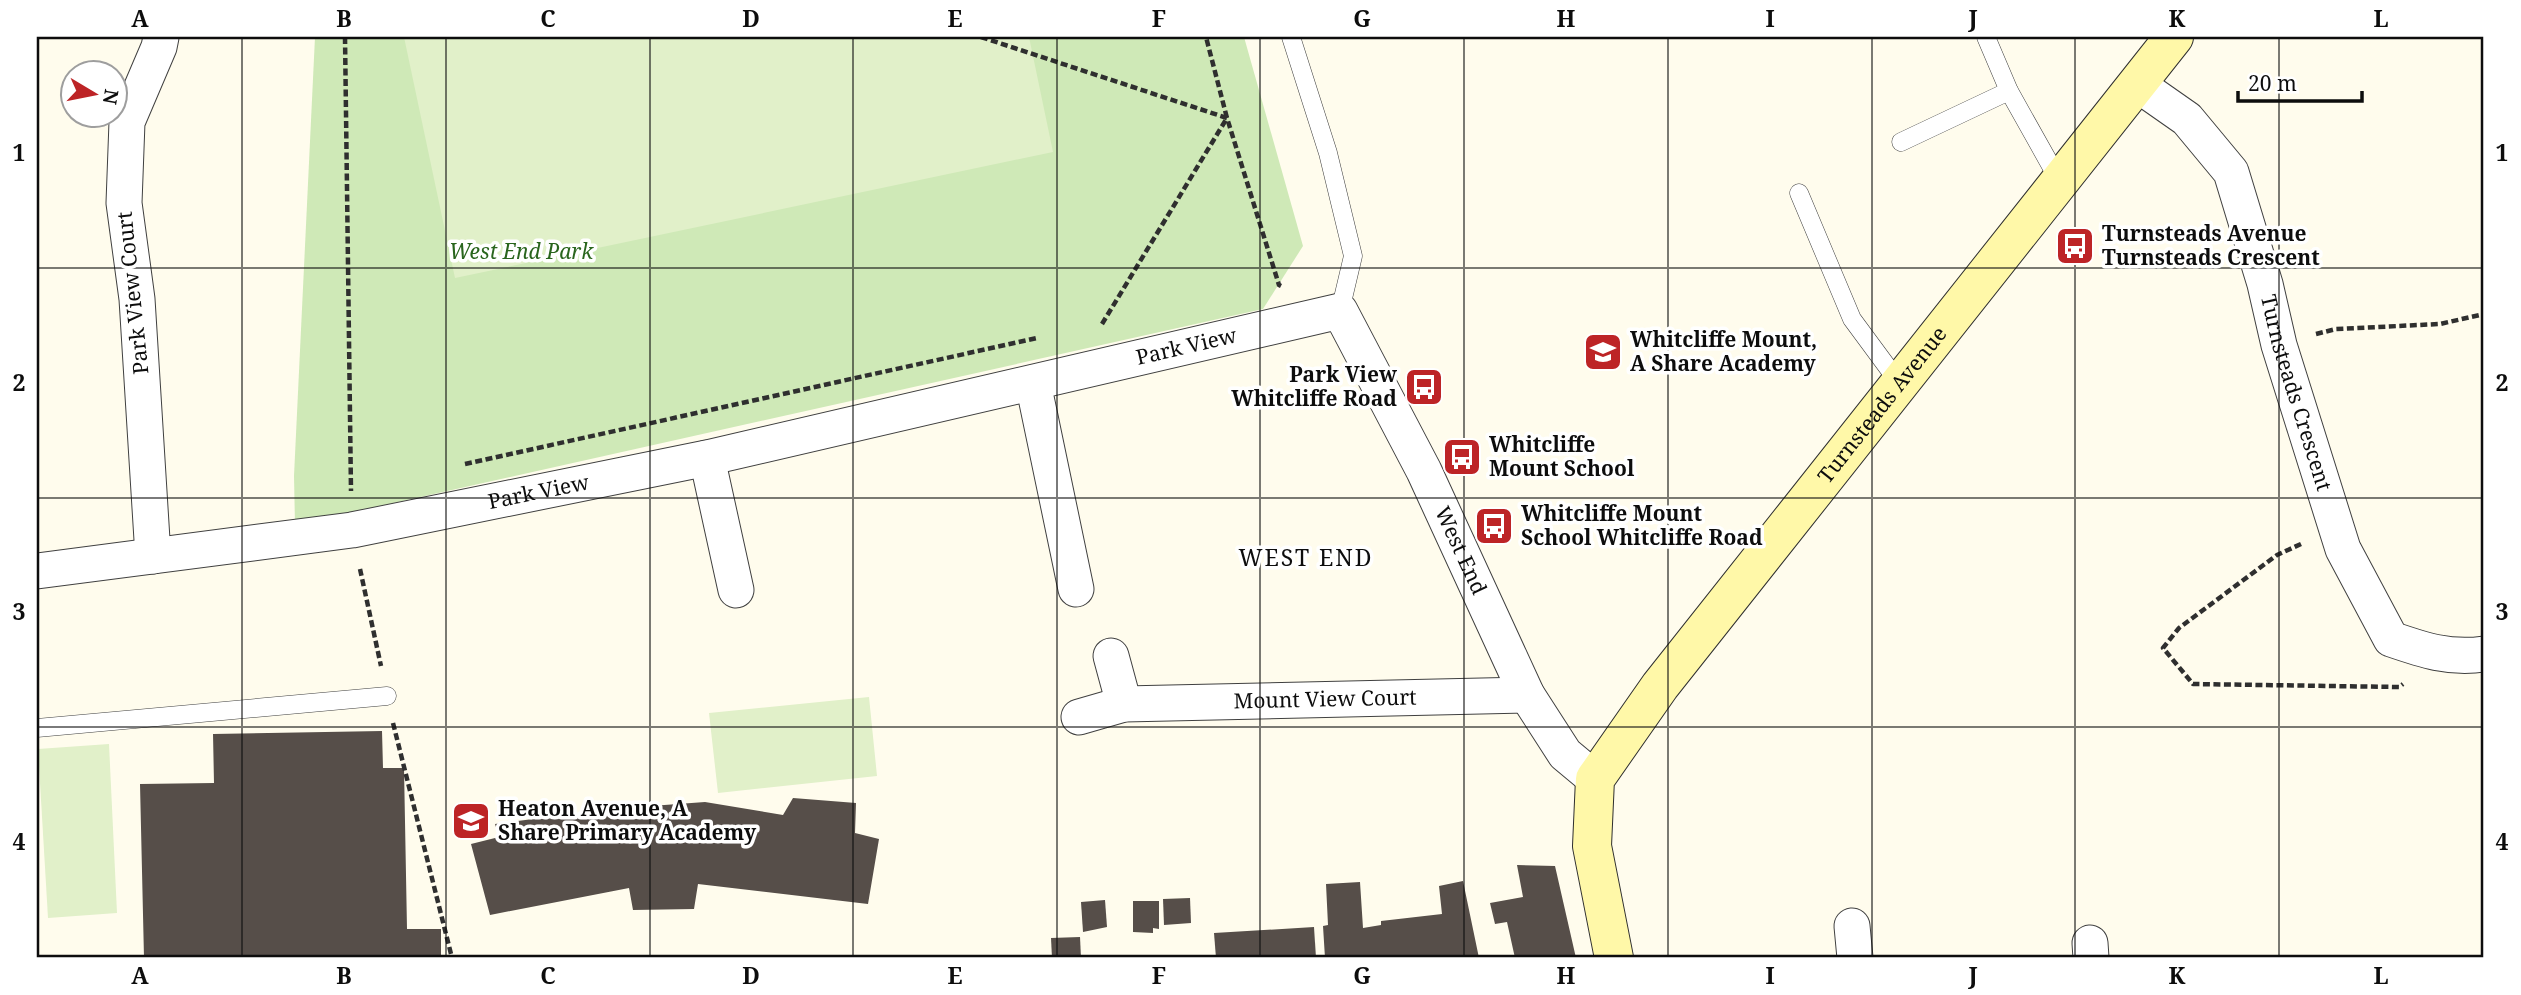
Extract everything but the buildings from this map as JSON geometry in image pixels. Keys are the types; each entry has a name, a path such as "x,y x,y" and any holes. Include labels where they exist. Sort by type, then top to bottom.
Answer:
{"main road":[{"name":"Turnsteads Avenue","path":"1595,779 1660,686 2174,37"},
{"path":"1595,779 1592,846 1614,958"}],"street":[{"name":"Park View Court","path":"153,556 137,299 124,203 127,122 159,47 159,37"},
{"name":"Turnsteads Crescent","path":"2137,84 2187,119 2231,172 2265,284 2279,345 2343,549 2391,639 2434,654 2484,654"},
{"name":"Park View","path":"37,571 352,530 707,458 1340,312"},
{"name":"West End","path":"1340,312 1424,471 1527,695 1565,754 1595,779"},
{"path":"1033,383 1076,589"},
{"path":"707,458 736,590"},
{"path":"1111,656 1124,704"},
{"name":"Mount View Court","path":"1079,717 1124,704 1527,695"}],"lane":[{"path":"1290,37 1328,153 1353,256 1340,312"},
{"path":"1986,37 2009,92 2060,182"},
{"path":"1900,142 2009,92"},
{"path":"1799,192 1852,319 1900,384"},
{"path":"37,728 387,696"}],"path":[{"path":"981,37 1227,118"},
{"path":"1206,37 1227,118 1279,285 1340,312"},
{"path":"1102,324 1227,118"},
{"path":"2279,345 2336,328 2440,324 2484,314"},
{"path":"1089,327 1116,321"},
{"path":"460,465 1048,336"},
{"path":"351,489 365,486"},
{"path":"2336,527 2277,555 2179,628 2163,648 2193,684 2399,687 2434,654"}],"green space":[{"name":"West End Park","path":"315,37 1244,37 1303,246 1263,309 295,525 294,476"},
{"path":"404,37 1029,37 1053,152 455,278"},
{"path":"869,697 877,776 718,793 709,713"},
{"path":"109,744 117,913 48,918 38,749"}],"place":[{"name":"Turnsteads Avenue Turnsteads Crescent","path":"2075,246"},
{"name":"Whitcliffe Mount, A Share Academy","path":"1603,352"},
{"name":"Park View Whitcliffe Road","path":"1424,387"},
{"name":"Whitcliffe Mount School","path":"1462,457"},
{"name":"Whitcliffe Mount School Whitcliffe Road","path":"1494,526"},
{"name":"Heaton Avenue, A Share Primary Academy","path":"471,821"}],"district":[{"name":"WEST END","path":"1306,558"}]}
